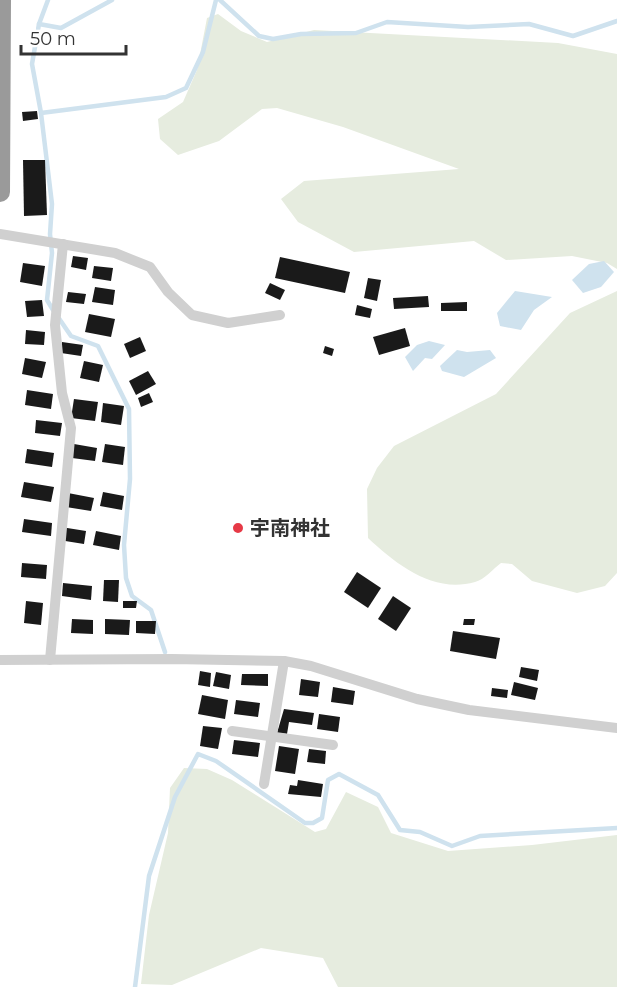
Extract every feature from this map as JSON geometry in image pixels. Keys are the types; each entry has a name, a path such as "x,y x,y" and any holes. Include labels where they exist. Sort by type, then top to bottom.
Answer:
{"highway":[{"path":"0,192 1,0"}],"street":[{"path":"0,234 115,253 150,267 168,292 192,315 228,323 280,315"},
{"path":"50,660 71,428 62,393 55,325 63,244"},
{"path":"0,660 172,658 284,661 311,666 417,699 469,710 617,728"},
{"path":"264,784 284,661"},
{"path":"232,731 333,745"}],"shaded area":[{"path":"218,14 241,31 267,42 314,30 558,43 617,54 617,269 607,263 572,256 506,260 474,241 354,252 298,222 281,199 304,181 459,169 343,127 277,108 262,109 219,141 178,155 160,139 158,119 183,102 197,70 207,18"},
{"path":"617,291 617,573 605,586 577,593 532,581 512,564 501,563 478,581 459,585 444,584 403,567 368,538 367,489 377,468 394,446 496,394 570,313"},
{"path":"184,768 207,769 232,780 315,832 326,829 346,792 378,807 391,833 448,851 532,845 617,835 617,987 338,987 323,958 261,948 172,985 141,984 149,915 168,833 170,788"}],"water":[{"path":"604,261 614,272 601,287 583,293 572,280 589,264"},
{"path":"515,291 552,297 534,310 521,330 500,326 497,313"},
{"path":"429,341 445,345 432,359 425,358 413,371 405,357 417,345"},
{"path":"457,350 467,352 490,350 496,358 464,377 442,371 440,366"}],"building":[{"path":"37,111 38,119 23,121 22,112"},
{"path":"23,160 45,160 47,215 24,216"},
{"path":"73,256 88,258 86,270 71,267"},
{"path":"280,257 350,272 345,293 275,278"},
{"path":"23,263 45,266 42,286 20,282"},
{"path":"94,266 113,268 111,281 92,278"},
{"path":"368,278 381,280 377,301 364,298"},
{"path":"270,283 285,290 280,300 265,293"},
{"path":"95,287 115,290 113,305 92,302"},
{"path":"68,292 86,294 84,304 66,302"},
{"path":"428,296 429,307 394,309 393,298"},
{"path":"42,300 44,316 27,317 25,301"},
{"path":"467,302 467,311 441,311 441,303"},
{"path":"357,305 372,309 370,318 355,315"},
{"path":"89,314 115,319 111,337 85,332"},
{"path":"405,328 410,346 379,355 373,337"},
{"path":"26,330 45,332 44,345 25,344"},
{"path":"140,337 146,351 130,358 124,344"},
{"path":"62,342 83,345 81,356 61,353"},
{"path":"325,346 334,349 332,356 323,353"},
{"path":"25,358 46,362 42,378 22,374"},
{"path":"84,361 103,365 99,382 80,378"},
{"path":"148,371 156,384 136,395 129,381"},
{"path":"27,390 53,394 51,409 25,405"},
{"path":"149,393 153,402 141,407 138,398"},
{"path":"74,399 98,402 95,421 71,418"},
{"path":"103,403 124,406 121,425 101,422"},
{"path":"36,420 62,423 60,436 35,433"},
{"path":"74,444 97,448 95,461 72,458"},
{"path":"105,444 125,447 123,465 102,462"},
{"path":"27,449 54,453 52,467 25,463"},
{"path":"24,482 54,487 51,502 21,497"},
{"path":"103,492 124,496 122,510 100,506"},
{"path":"68,493 94,498 91,511 66,507"},
{"path":"24,519 52,523 51,536 22,532"},
{"path":"61,527 86,531 84,544 59,540"},
{"path":"96,531 121,536 119,550 93,545"},
{"path":"22,563 47,565 46,579 21,577"},
{"path":"357,572 381,588 368,608 344,592"},
{"path":"104,580 119,580 118,602 103,601"},
{"path":"63,583 92,586 91,600 62,596"},
{"path":"393,596 411,608 396,631 378,619"},
{"path":"26,601 43,603 41,625 24,623"},
{"path":"123,601 137,601 136,608 123,608"},
{"path":"72,619 93,620 93,634 71,633"},
{"path":"105,619 130,620 129,635 105,634"},
{"path":"464,619 475,619 474,625 463,625"},
{"path":"136,621 156,621 155,634 136,633"},
{"path":"453,631 500,638 496,659 450,651"},
{"path":"521,667 539,670 537,681 519,677"},
{"path":"200,671 211,673 210,687 198,685"},
{"path":"216,672 231,675 229,689 213,686"},
{"path":"242,674 268,674 268,686 241,685"},
{"path":"301,679 320,682 318,697 299,695"},
{"path":"514,682 538,688 535,700 511,695"},
{"path":"333,687 355,691 353,705 331,702"},
{"path":"492,688 508,690 507,698 491,696"},
{"path":"202,695 228,700 225,719 198,714"},
{"path":"236,700 260,703 258,717 234,714"},
{"path":"284,709 314,713 312,725 289,722 287,734 277,733"},
{"path":"319,714 340,717 338,732 317,729"},
{"path":"203,726 222,728 218,749 200,746"},
{"path":"234,740 260,743 258,757 232,754"},
{"path":"279,746 299,749 295,774 275,771"},
{"path":"309,749 326,751 325,764 307,762"},
{"path":"298,780 323,784 321,797 288,794 290,785 297,786"}],"waterway":[{"path":"48,0 39,24 32,64 41,113 52,204 50,234 52,253 47,300 53,310"},
{"path":"39,24 61,28 112,0"},
{"path":"41,113 166,97 186,88 203,52 216,0"},
{"path":"220,0 259,36 273,39 301,34 356,33 387,22 468,27 529,24 573,36 617,21"},
{"path":"58,317 71,336 98,346 129,409 130,479 124,545 126,578 132,596 151,610 165,652"},
{"path":"135,987 149,876 175,797 198,754 216,761 305,823 313,823 322,818 328,780 339,774 378,795 400,830 420,832 452,846 480,836 617,828"}],"place":[{"name":"宇南神社","path":"238,528"}]}
